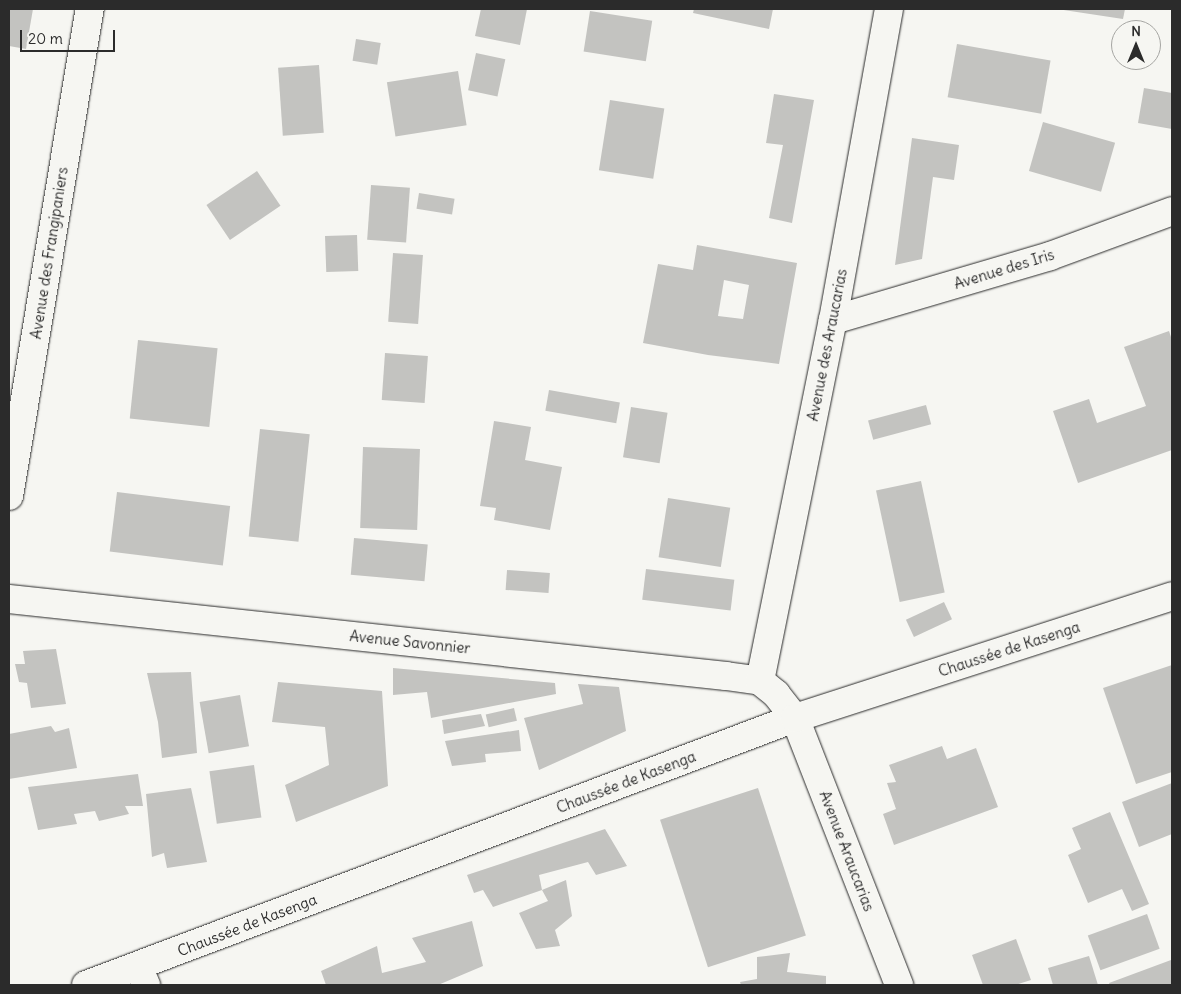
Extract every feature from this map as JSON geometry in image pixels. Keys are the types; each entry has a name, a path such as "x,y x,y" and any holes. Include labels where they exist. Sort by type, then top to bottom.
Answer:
{"street":[{"name":"Avenue des Frangipaniers","path":"9,496 90,9"},
{"name":"Avenue des Araucarias","path":"760,681 832,320 889,9"},
{"name":"Avenue des Iris","path":"832,320 1050,256 1172,211"},
{"name":"Chaussée de Kasenga","path":"86,985 142,975 795,718 1172,596"},
{"name":"Avenue Savonnier","path":"9,599 760,681"},
{"path":"760,681 776,694 795,718"},
{"name":"Avenue Araucarias","path":"795,718 899,985"}],"building":[{"path":"9,9 33,9 26,49 9,46"},
{"path":"481,9 527,9 520,45 475,36"},
{"path":"694,9 773,9 769,29 693,13"},
{"path":"1057,9 1125,9 1123,19"},
{"path":"590,11 652,21 646,61 584,51"},
{"path":"356,39 381,43 377,65 353,61"},
{"path":"957,44 1051,60 1041,114 948,97"},
{"path":"476,53 505,59 497,96 468,90"},
{"path":"319,65 324,133 283,136 278,68"},
{"path":"458,71 467,125 395,137 387,82"},
{"path":"1144,88 1172,93 1172,129 1138,123"},
{"path":"774,94 814,100 792,223 769,218 783,145 766,143"},
{"path":"610,100 664,109 653,179 599,170"},
{"path":"1043,122 1115,143 1101,192 1029,171"},
{"path":"912,138 959,145 954,180 933,177 922,259 895,265"},
{"path":"257,171 280,206 230,240 206,205"},
{"path":"371,185 410,188 406,243 367,240"},
{"path":"419,193 455,199 452,214 416,209"},
{"path":"357,235 358,271 326,272 325,236"},
{"path":"697,245 797,263 779,364 708,355 643,343 658,264 693,270","holes":["724,280 749,285 743,319 718,316"]},
{"path":"393,253 423,255 418,324 388,322"},
{"path":"1169,331 1172,340 1172,450 1078,483 1053,411 1089,399 1097,423 1146,406 1124,347"},
{"path":"138,340 218,348 209,427 130,419"},
{"path":"385,353 428,356 425,403 382,400"},
{"path":"549,390 620,403 616,423 545,411"},
{"path":"926,405 931,424 873,440 868,421"},
{"path":"631,407 668,413 660,463 623,457"},
{"path":"494,421 531,427 525,460 562,467 550,530 494,520 496,508 480,506"},
{"path":"260,429 310,434 298,542 249,536"},
{"path":"363,447 420,449 417,530 360,528"},
{"path":"921,481 945,593 900,602 876,491"},
{"path":"117,492 230,506 223,565 110,552"},
{"path":"668,498 730,508 721,567 659,557"},
{"path":"354,538 428,544 424,581 351,575"},
{"path":"646,569 734,580 731,611 642,600"},
{"path":"507,570 550,573 549,593 506,590"},
{"path":"944,602 952,619 914,637 906,620"},
{"path":"56,649 66,704 31,708 27,683 19,682 15,664 25,664 23,651"},
{"path":"1172,665 1172,772 1136,784 1103,688"},
{"path":"393,668 555,683 556,694 431,718 427,692 393,695"},
{"path":"191,672 197,753 162,758 158,722 147,673"},
{"path":"278,682 382,691 388,786 296,822 285,785 329,765 325,727 272,722"},
{"path":"578,684 619,687 626,731 539,770 524,718 583,704"},
{"path":"240,695 249,746 209,753 200,702"},
{"path":"514,708 517,721 489,727 486,715"},
{"path":"481,714 485,726 444,734 442,720"},
{"path":"51,726 55,732 69,728 77,768 9,779 9,734"},
{"path":"519,730 521,751 485,754 486,762 452,766 445,741"},
{"path":"942,746 947,759 976,748 998,807 894,845 883,814 896,809 887,783 896,782 889,765"},
{"path":"254,765 261,817 217,824 209,771"},
{"path":"138,774 143,806 125,806 129,814 99,821 95,811 74,814 77,824 38,830 28,787"},
{"path":"1172,783 1172,834 1139,847 1122,802"},
{"path":"191,788 207,862 167,868 164,853 152,857 146,794"},
{"path":"758,788 806,935 708,967 660,820"},
{"path":"1110,812 1149,904 1132,911 1122,889 1088,903 1068,855 1081,849 1072,828"},
{"path":"605,829 627,866 596,875 588,862 539,875 542,890 493,907 483,890 474,893 467,875"},
{"path":"566,880 572,916 555,930 560,946 536,949 519,913 548,901 542,890"},
{"path":"1147,914 1160,949 1100,970 1088,936"},
{"path":"472,921 483,966 438,985 326,985 321,971 377,946 382,973 426,962 412,938"},
{"path":"1016,939 1031,980 1015,985 983,985 972,955"},
{"path":"790,953 787,972 826,976 826,985 741,985 740,982 757,979 757,957"},
{"path":"1089,956 1098,985 1053,985 1048,968"},
{"path":"1171,960 1172,985 1110,985 1109,983"}]}
